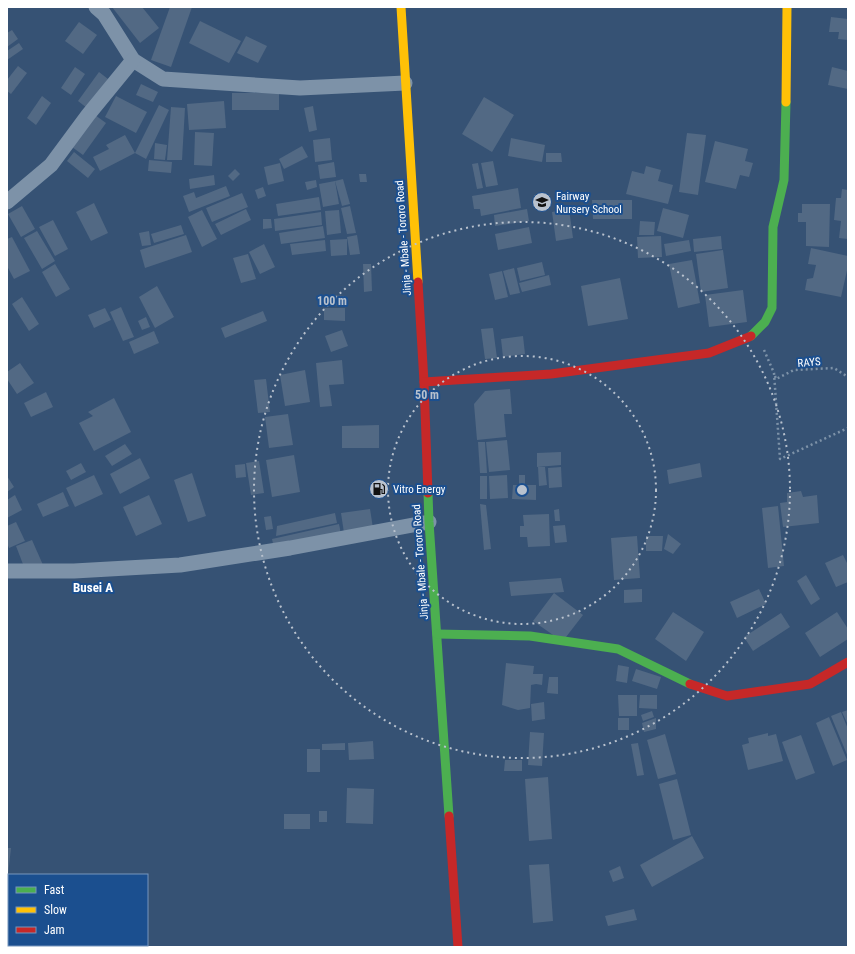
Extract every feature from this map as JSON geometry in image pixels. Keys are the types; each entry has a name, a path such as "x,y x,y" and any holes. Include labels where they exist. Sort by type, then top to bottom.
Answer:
{"street":[{"path":"96,7 104,14 133,60 162,79 300,88 405,84"},
{"name":"Jinja - Mbale - Tororo Road","path":"401,7 424,382 429,522 458,947"},
{"path":"424,382 551,374 709,353 749,337 765,322 772,308 773,227 784,180 787,7"},
{"path":"7,202 51,165 88,115 133,60"},
{"path":"7,571 74,571 180,565 290,548 429,522"},
{"path":"437,634 530,636 618,649 690,684 727,696 810,684 848,662"}],"path":[{"path":"756,330 774,373 780,459 848,428"},
{"name":"RAYS","path":"774,373 776,379 794,370 834,368 848,377"}],"building":[{"path":"112,7 142,7 159,28 140,43"},
{"path":"170,7 192,7 171,67 151,60"},
{"path":"831,17 848,19 848,40 838,39 839,32 829,32"},
{"path":"200,21 241,41 229,63 189,43"},
{"path":"79,22 97,35 83,54 65,41"},
{"path":"12,30 18,39 7,47 7,33"},
{"path":"246,36 267,46 258,63 237,53"},
{"path":"19,43 23,49 7,60 7,51"},
{"path":"18,66 27,73 11,94 7,91 7,80"},
{"path":"75,67 85,74 71,95 61,88"},
{"path":"832,67 848,71 848,89 828,85"},
{"path":"99,72 108,79 87,108 78,101"},
{"path":"141,84 158,92 153,102 136,95"},
{"path":"232,93 279,93 279,110 232,110"},
{"path":"42,96 51,103 36,125 27,118"},
{"path":"116,96 147,112 136,133 105,117"},
{"path":"484,97 514,115 492,152 462,134"},
{"path":"224,101 226,128 189,130 187,104"},
{"path":"159,105 169,110 146,159 135,153"},
{"path":"313,106 317,130 309,132 304,108"},
{"path":"171,107 185,108 182,160 167,160"},
{"path":"95,115 106,123 83,155 72,147"},
{"path":"195,132 214,133 212,166 194,165"},
{"path":"687,133 706,135 698,195 679,192"},
{"path":"125,135 135,153 100,171 93,157 109,149 106,145"},
{"path":"330,138 332,160 315,162 313,140"},
{"path":"511,138 545,145 542,162 508,156"},
{"path":"715,141 748,149 745,161 753,163 749,177 740,175 736,189 705,182"},
{"path":"155,143 167,145 165,160 154,159"},
{"path":"302,146 308,157 284,169 279,159"},
{"path":"74,152 95,169 88,178 67,161"},
{"path":"546,153 561,153 562,162 546,162"},
{"path":"149,160 172,162 171,173 148,171"},
{"path":"493,161 498,185 486,187 481,163"},
{"path":"334,162 336,177 320,179 318,165"},
{"path":"280,163 284,181 268,185 264,167"},
{"path":"478,163 483,188 477,189 472,164"},
{"path":"646,166 661,170 658,181 673,185 668,204 626,194 632,171 644,174"},
{"path":"235,169 240,174 233,181 228,176"},
{"path":"359,174 366,174 367,182 360,182"},
{"path":"214,175 215,185 190,189 189,179"},
{"path":"343,179 350,204 342,206 335,181"},
{"path":"316,180 317,187 307,190 305,182"},
{"path":"335,181 339,204 323,207 319,184"},
{"path":"226,186 230,196 189,212 183,196 194,192 196,198"},
{"path":"263,187 266,196 258,199 255,190"},
{"path":"518,188 521,208 481,216 480,209 474,209 472,196"},
{"path":"842,189 848,190 848,239 839,238 841,221 834,220 836,198 841,198"},
{"path":"242,193 248,207 212,222 206,208"},
{"path":"319,197 321,210 278,216 276,204"},
{"path":"592,200 632,200 632,219 593,219"},
{"path":"94,203 108,233 91,241 76,212"},
{"path":"802,204 830,204 829,247 806,246 806,222 798,222 798,213 802,213"},
{"path":"22,206 35,229 21,237 8,214"},
{"path":"350,206 356,233 347,234 341,208"},
{"path":"663,208 689,215 683,238 657,231"},
{"path":"246,209 251,220 221,235 215,224"},
{"path":"527,209 529,221 495,226 494,215"},
{"path":"569,209 573,238 556,241 552,212"},
{"path":"202,210 217,239 202,247 188,217"},
{"path":"339,210 341,233 327,235 325,211"},
{"path":"321,212 322,225 275,231 274,219"},
{"path":"263,219 271,219 272,228 263,229"},
{"path":"53,220 68,249 55,256 39,227"},
{"path":"640,221 655,222 654,235 639,235"},
{"path":"181,225 184,234 154,243 151,234"},
{"path":"323,226 325,238 281,244 279,233"},
{"path":"529,227 532,243 498,250 495,234"},
{"path":"37,231 55,261 42,269 24,238"},
{"path":"149,231 151,245 142,246 139,233"},
{"path":"186,235 192,252 145,268 140,250"},
{"path":"357,235 360,254 350,255 347,237"},
{"path":"661,236 662,257 638,258 637,237"},
{"path":"721,236 722,249 694,252 693,239"},
{"path":"12,237 30,271 14,279 7,266 7,239"},
{"path":"347,239 347,255 331,256 330,240"},
{"path":"325,240 326,251 292,255 290,244"},
{"path":"689,240 691,251 666,256 664,244"},
{"path":"264,244 275,267 260,274 249,252"},
{"path":"811,248 848,256 848,266 841,297 805,290 807,279 813,278 816,265 808,264"},
{"path":"723,250 728,288 701,292 696,254"},
{"path":"248,254 256,279 241,283 233,258"},
{"path":"692,260 700,303 678,308 669,264"},
{"path":"542,262 545,275 520,281 517,268"},
{"path":"55,264 70,289 56,297 42,272"},
{"path":"363,264 371,264 372,291 364,292"},
{"path":"514,268 520,293 510,295 503,271"},
{"path":"502,271 508,297 495,300 489,274"},
{"path":"549,275 551,285 522,292 519,283"},
{"path":"620,278 628,319 588,326 581,286"},
{"path":"157,286 174,317 155,328 139,297"},
{"path":"743,290 747,322 709,327 705,295"},
{"path":"325,295 346,296 345,306 324,304"},
{"path":"22,297 39,324 29,331 12,304"},
{"path":"121,307 134,337 123,341 110,312"},
{"path":"105,308 111,320 94,328 88,315"},
{"path":"324,308 345,308 345,321 324,320"},
{"path":"263,311 267,321 225,338 221,328"},
{"path":"146,317 150,327 142,330 138,321"},
{"path":"493,328 497,358 485,359 481,329"},
{"path":"342,330 348,346 331,352 325,336"},
{"path":"154,331 159,343 134,354 129,342"},
{"path":"523,336 525,354 503,357 501,339"},
{"path":"342,360 344,384 329,385 332,406 320,407 316,363"},
{"path":"20,363 34,383 17,394 7,379 7,372"},
{"path":"305,370 310,402 285,406 280,375"},
{"path":"266,379 270,412 258,413 254,380"},
{"path":"510,389 512,414 504,414 506,437 477,440 474,404 485,391"},
{"path":"46,392 53,407 31,417 24,403"},
{"path":"114,398 131,432 94,451 79,423 93,416 88,412"},
{"path":"288,414 293,445 269,448 265,417"},
{"path":"379,425 379,448 342,448 342,426"},
{"path":"507,440 510,470 489,472 486,442"},
{"path":"478,442 485,442 487,473 480,473"},
{"path":"125,444 132,454 112,466 105,456"},
{"path":"561,452 561,465 537,467 537,453"},
{"path":"294,455 300,492 272,497 266,460"},
{"path":"140,458 150,478 120,494 110,474"},
{"path":"259,461 264,493 251,495 246,463"},
{"path":"81,463 86,472 71,480 66,471"},
{"path":"700,463 702,477 669,484 667,470"},
{"path":"245,464 246,477 236,478 235,465"},
{"path":"538,467 545,467 547,485 539,486"},
{"path":"561,467 562,487 549,488 548,468"},
{"path":"192,473 206,516 188,522 174,480"},
{"path":"94,475 103,494 75,507 66,488"},
{"path":"507,475 508,498 490,499 489,476"},
{"path":"519,475 525,475 525,484 519,484"},
{"path":"7,476 14,487 7,492"},
{"path":"480,476 487,476 487,499 480,499"},
{"path":"513,485 536,485 536,500 512,499"},
{"path":"801,491 803,497 817,495 819,523 783,527 780,503 787,502 787,493"},
{"path":"63,492 69,506 43,517 37,504"},
{"path":"15,495 22,510 7,518 7,500"},
{"path":"149,495 162,524 136,536 123,507"},
{"path":"480,504 486,505 491,549 484,550"},
{"path":"778,506 784,566 768,568 762,508"},
{"path":"370,509 373,528 344,533 341,513"},
{"path":"559,509 560,521 555,521 554,510"},
{"path":"335,513 337,523 276,536 277,526"},
{"path":"549,514 550,546 528,547 527,537 520,537 520,526 524,526 523,515"},
{"path":"271,516 273,529 266,530 264,517"},
{"path":"16,522 25,541 9,548 7,543 7,526"},
{"path":"339,524 341,534 274,548 272,539"},
{"path":"565,525 567,542 555,543 553,526"},
{"path":"668,534 681,544 673,554 664,549"},
{"path":"637,536 640,578 614,580 611,538"},
{"path":"646,536 663,536 662,551 646,551"},
{"path":"32,540 43,565 26,572 16,546"},
{"path":"843,555 848,565 848,582 836,587 825,563"},
{"path":"806,575 820,599 811,605 797,581"},
{"path":"561,578 564,592 511,596 509,582"},
{"path":"642,589 642,602 624,603 624,590"},
{"path":"759,589 766,604 737,618 730,602"},
{"path":"554,593 583,615 566,637 556,637 533,621"},
{"path":"673,612 704,632 686,661 655,639"},
{"path":"837,612 848,629 848,639 820,657 805,633"},
{"path":"781,613 790,627 753,651 744,637"},
{"path":"506,663 534,666 533,674 543,674 542,685 531,685 530,708 518,710 502,705"},
{"path":"618,665 629,667 627,683 616,681"},
{"path":"636,669 661,677 657,689 632,681"},
{"path":"549,677 558,677 558,694 547,693"},
{"path":"618,695 637,695 637,716 619,716"},
{"path":"640,695 657,695 657,709 639,708"},
{"path":"544,702 545,719 532,721 531,704"},
{"path":"848,710 848,725 842,712"},
{"path":"652,711 654,717 643,721 641,715"},
{"path":"841,712 848,729 848,757 831,716"},
{"path":"829,717 847,760 833,766 816,723"},
{"path":"618,718 629,718 629,730 618,730"},
{"path":"656,718 656,729 644,732 642,723"},
{"path":"530,732 544,733 542,766 528,765"},
{"path":"768,733 768,736 776,734 783,761 748,770 742,745 749,743 748,738"},
{"path":"665,734 676,774 658,779 647,740"},
{"path":"801,735 815,773 796,780 782,742"},
{"path":"373,741 374,759 349,760 348,743"},
{"path":"345,743 345,750 322,750 322,744"},
{"path":"638,743 644,775 637,776 631,744"},
{"path":"307,749 320,749 320,772 307,772"},
{"path":"505,760 522,760 522,771 504,771"},
{"path":"548,777 552,839 529,841 525,779"},
{"path":"677,779 691,835 673,840 659,784"},
{"path":"347,788 374,789 373,824 346,823"},
{"path":"319,811 327,811 327,822 319,822"},
{"path":"284,814 310,814 310,829 284,829"},
{"path":"692,836 704,858 652,887 640,865"},
{"path":"7,848 11,848 8,875"},
{"path":"549,864 553,921 533,923 529,865"},
{"path":"620,866 624,878 613,882 609,871"},
{"path":"634,909 637,920 608,926 605,916"}],"traffic: fast":[{"path":"751,336 765,322 772,308 773,227 784,180 786,102"},
{"path":"428,493 449,816"},
{"path":"437,634 530,636 618,649 690,684"}],"traffic: slow":[{"path":"401,7 418,282"},
{"path":"786,102 787,7"}],"traffic: jam":[{"path":"418,282 424,382 428,493"},
{"path":"424,382 551,374 709,353 751,336"},
{"path":"690,684 727,696 810,684 848,662"},
{"path":"449,816 458,947"}],"place":[{"name":"Fairway Nursery School","path":"542,202"},
{"name":"Vitro Energy","path":"379,489"}],"district":[{"name":"Busei A","path":"93,587"}]}
